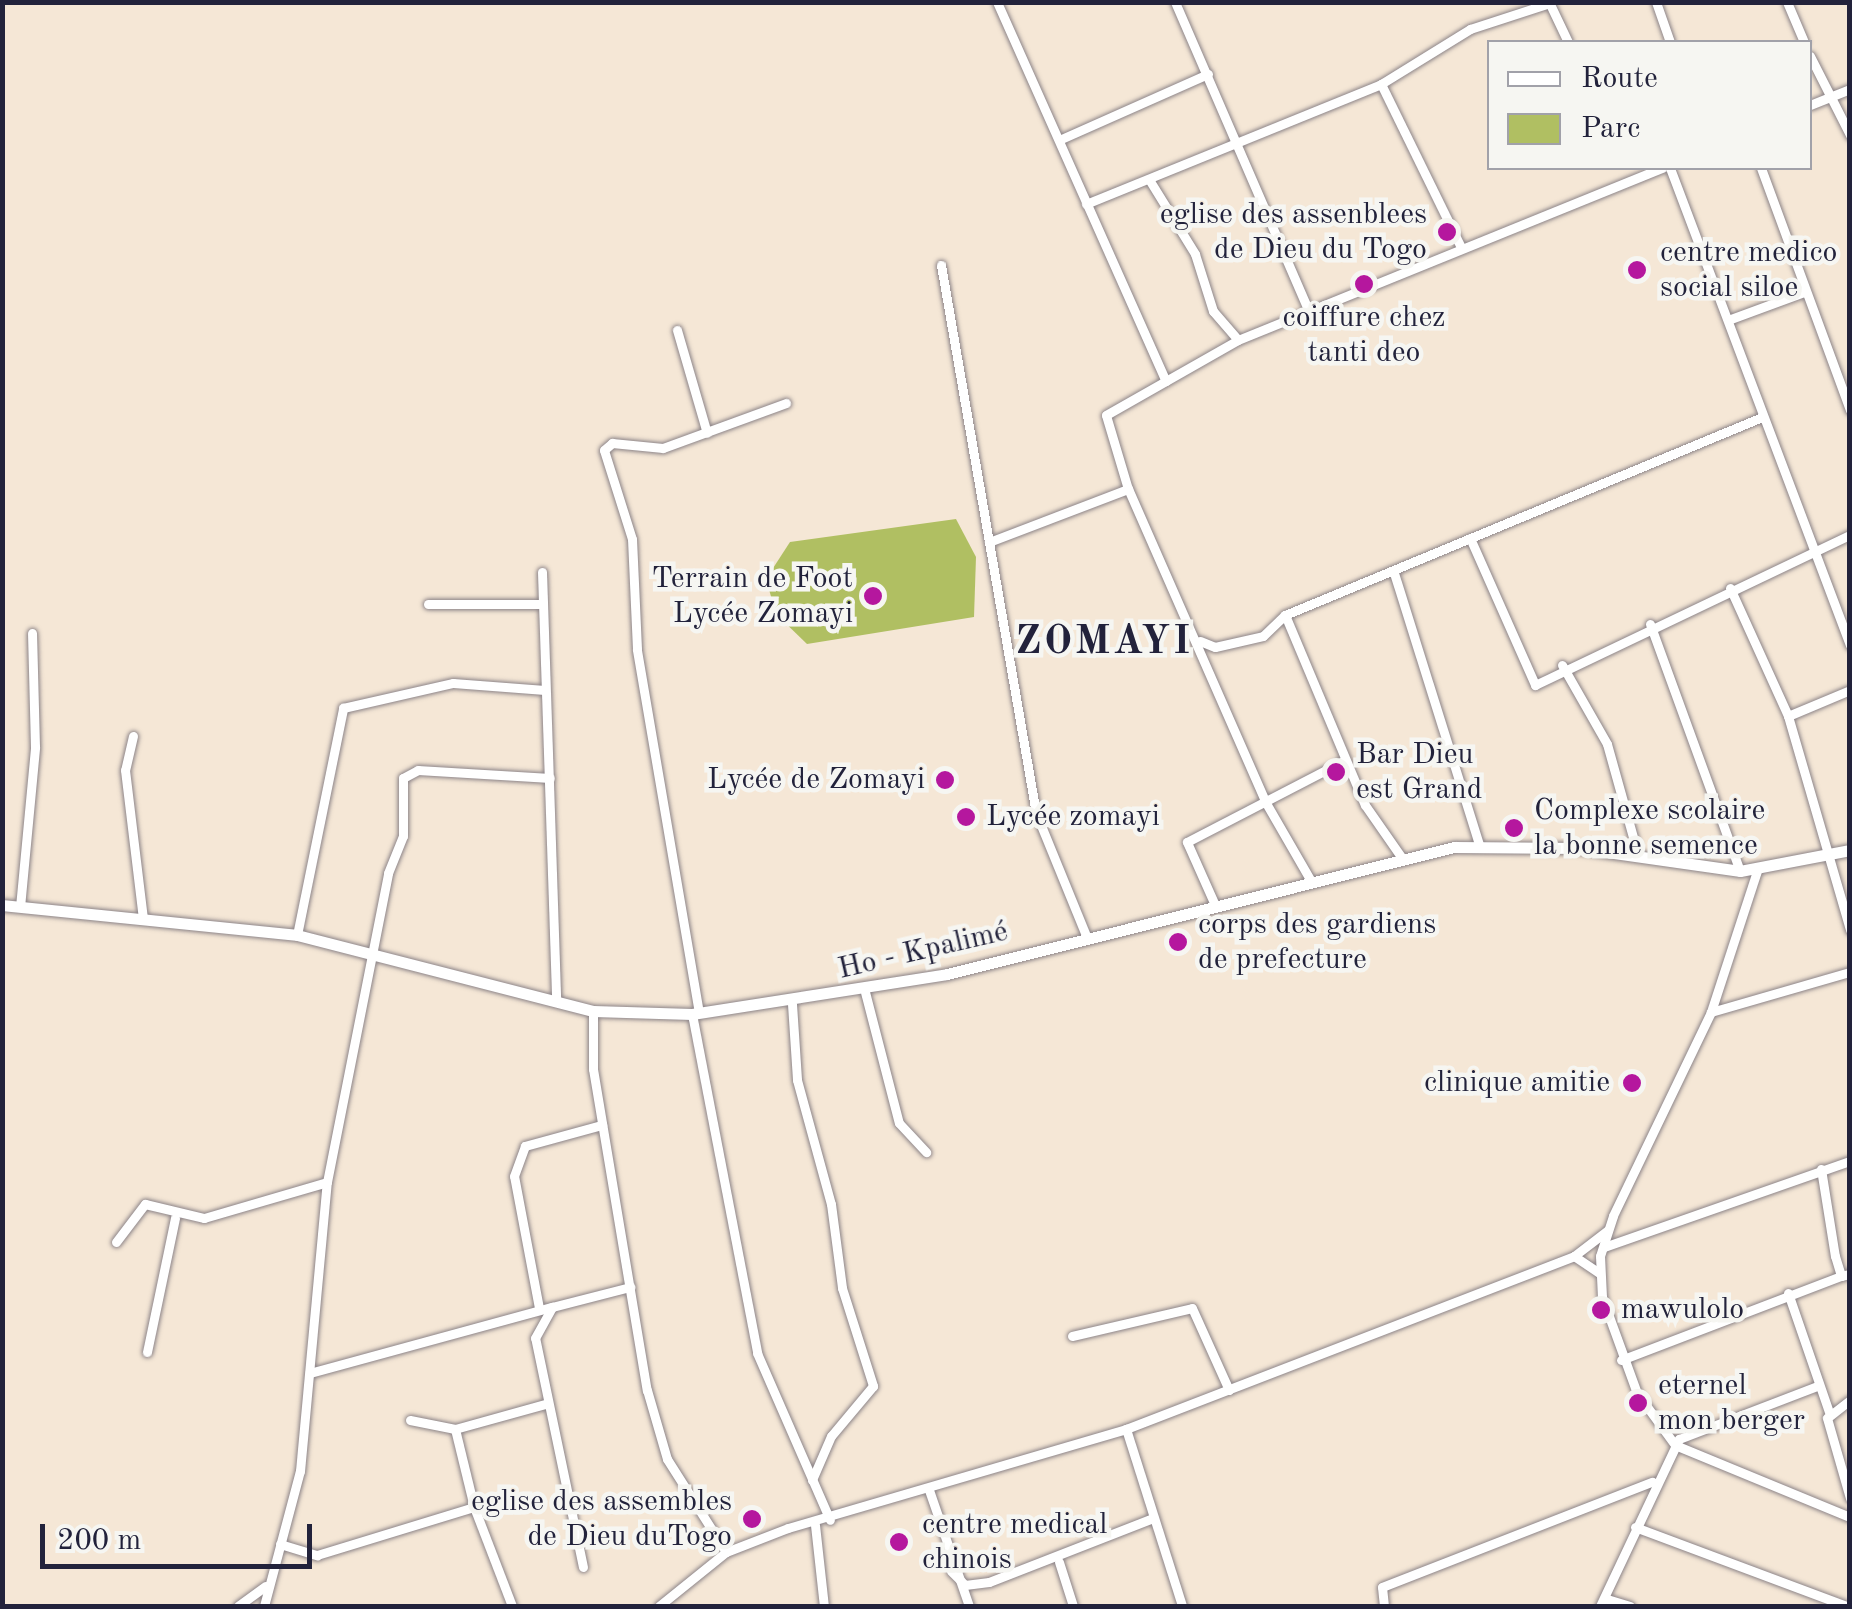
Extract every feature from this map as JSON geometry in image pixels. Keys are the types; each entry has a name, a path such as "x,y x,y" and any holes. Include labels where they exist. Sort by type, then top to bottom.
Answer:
{"main road":[{"name":"Ho - Kpalimé","path":"2,905 297,934 378,950 593,1010 696,1014 865,992 1402,858 1480,844 1638,855 1740,871 1824,860 1850,850"}],"street":[{"path":"997,2 1166,380"},
{"path":"1175,2 1310,316"},
{"path":"1656,2 1669,40"},
{"path":"1786,2 1803,40"},
{"path":"1086,204 1382,84 1470,29 1550,3 1567,40"},
{"path":"1812,61 1850,135"},
{"path":"1060,140 1208,74"},
{"path":"1382,84 1461,247"},
{"path":"1812,104 1850,89"},
{"path":"1671,170 1850,645"},
{"path":"1761,170 1850,410"},
{"path":"1310,882 1266,803 1200,640 1128,489 1106,415 1238,340 1310,316 1629,171"},
{"path":"1150,181 1196,254 1213,311 1238,340"},
{"path":"941,265 1036,813 1087,938"},
{"path":"1728,320 1804,292"},
{"path":"677,330 707,433"},
{"path":"786,403 663,448 612,443 604,450 632,539 637,649 696,1014 757,1353 830,1520"},
{"path":"1200,640 1216,647 1262,636 1285,614 1394,574 1470,538 1762,417"},
{"path":"989,542 1128,489"},
{"path":"1470,538 1535,685 1562,665 1850,535"},
{"path":"542,572 539,604 550,778 556,1000"},
{"path":"1394,574 1480,844"},
{"path":"1730,588 1788,716 1824,860 1850,930"},
{"path":"428,604 539,604"},
{"path":"1285,614 1345,760 1402,858"},
{"path":"1650,624 1740,871"},
{"path":"20,908 35,747 32,633"},
{"path":"1562,665 1608,744 1638,855"},
{"path":"297,934 343,708 453,683 545,690"},
{"path":"1788,716 1850,690"},
{"path":"132,736 126,770 144,919"},
{"path":"1215,905 1188,842 1345,760"},
{"path":"264,1606 266,1586 280,1544 310,1373 327,1182 378,950 406,774 550,778"},
{"path":"1757,871 1711,1012 1609,1229 1599,1273 1622,1360 1675,1445 1850,1517"},
{"path":"1711,1012 1850,972"},
{"path":"865,992 899,1123 926,1152"},
{"path":"792,1004 797,1080 831,1204 842,1288 873,1386 830,1436 812,1480"},
{"path":"593,1010 602,1125 630,1287 664,1448 726,1552"},
{"path":"539,1308 520,1161 525,1146 602,1125"},
{"path":"1604,1247 1850,1161"},
{"path":"1622,1360 1788,1293 1846,1276 1821,1169"},
{"path":"116,1242 137,1207 176,1218 228,1216 327,1182"},
{"path":"148,1352 176,1218"},
{"path":"658,1606 726,1552 1126,1430 1574,1256 1609,1229"},
{"path":"1574,1256 1599,1273"},
{"path":"310,1373 539,1308 630,1287"},
{"path":"1788,1293 1829,1412 1850,1498"},
{"path":"552,1306 535,1338 545,1404 583,1568"},
{"path":"1072,1336 1192,1308 1229,1390"},
{"path":"1630,1606 1604,1603 1652,1482 1675,1445 1700,1426 1817,1386"},
{"path":"1829,1412 1850,1400"},
{"path":"410,1420 455,1429 545,1404"},
{"path":"455,1429 474,1506 512,1606"},
{"path":"1126,1430 1182,1606"},
{"path":"1384,1606 1382,1587 1652,1482"},
{"path":"928,1490 951,1571 967,1605"},
{"path":"280,1544 317,1555 474,1506"},
{"path":"951,1571 965,1585 1059,1562 1151,1518"},
{"path":"815,1524 824,1606"},
{"path":"1635,1527 1846,1606"},
{"path":"1059,1562 1073,1606"},
{"path":"238,1606 266,1586"}],"green space":[{"name":"Terrain de Foot Lycée Zomayi","path":"956,519 976,557 974,617 807,644 776,614 766,579 790,542"}],"place":[{"name":"eglise des assenblees de Dieu du Togo","path":"1447,232"},
{"name":"centre medico social siloe","path":"1637,270"},
{"name":"coiffure chez tanti deo","path":"1364,284"},
{"name":"Terrain de Foot Lycée Zomayi","path":"873,596"},
{"name":"Bar Dieu est Grand","path":"1336,772"},
{"name":"Lycée de Zomayi","path":"945,780"},
{"name":"Lycée zomayi","path":"966,817"},
{"name":"Complexe scolaire la bonne semence","path":"1514,828"},
{"name":"corps des gardiens de prefecture","path":"1178,942"},
{"name":"clinique amitie","path":"1632,1083"},
{"name":"mawulolo","path":"1601,1310"},
{"name":"eternel mon berger","path":"1638,1403"},
{"name":"eglise des assembles de Dieu duTogo","path":"752,1519"},
{"name":"centre medical chinois","path":"899,1542"}],"district":[{"name":"ZOMAYI","path":"1104,643"}]}
